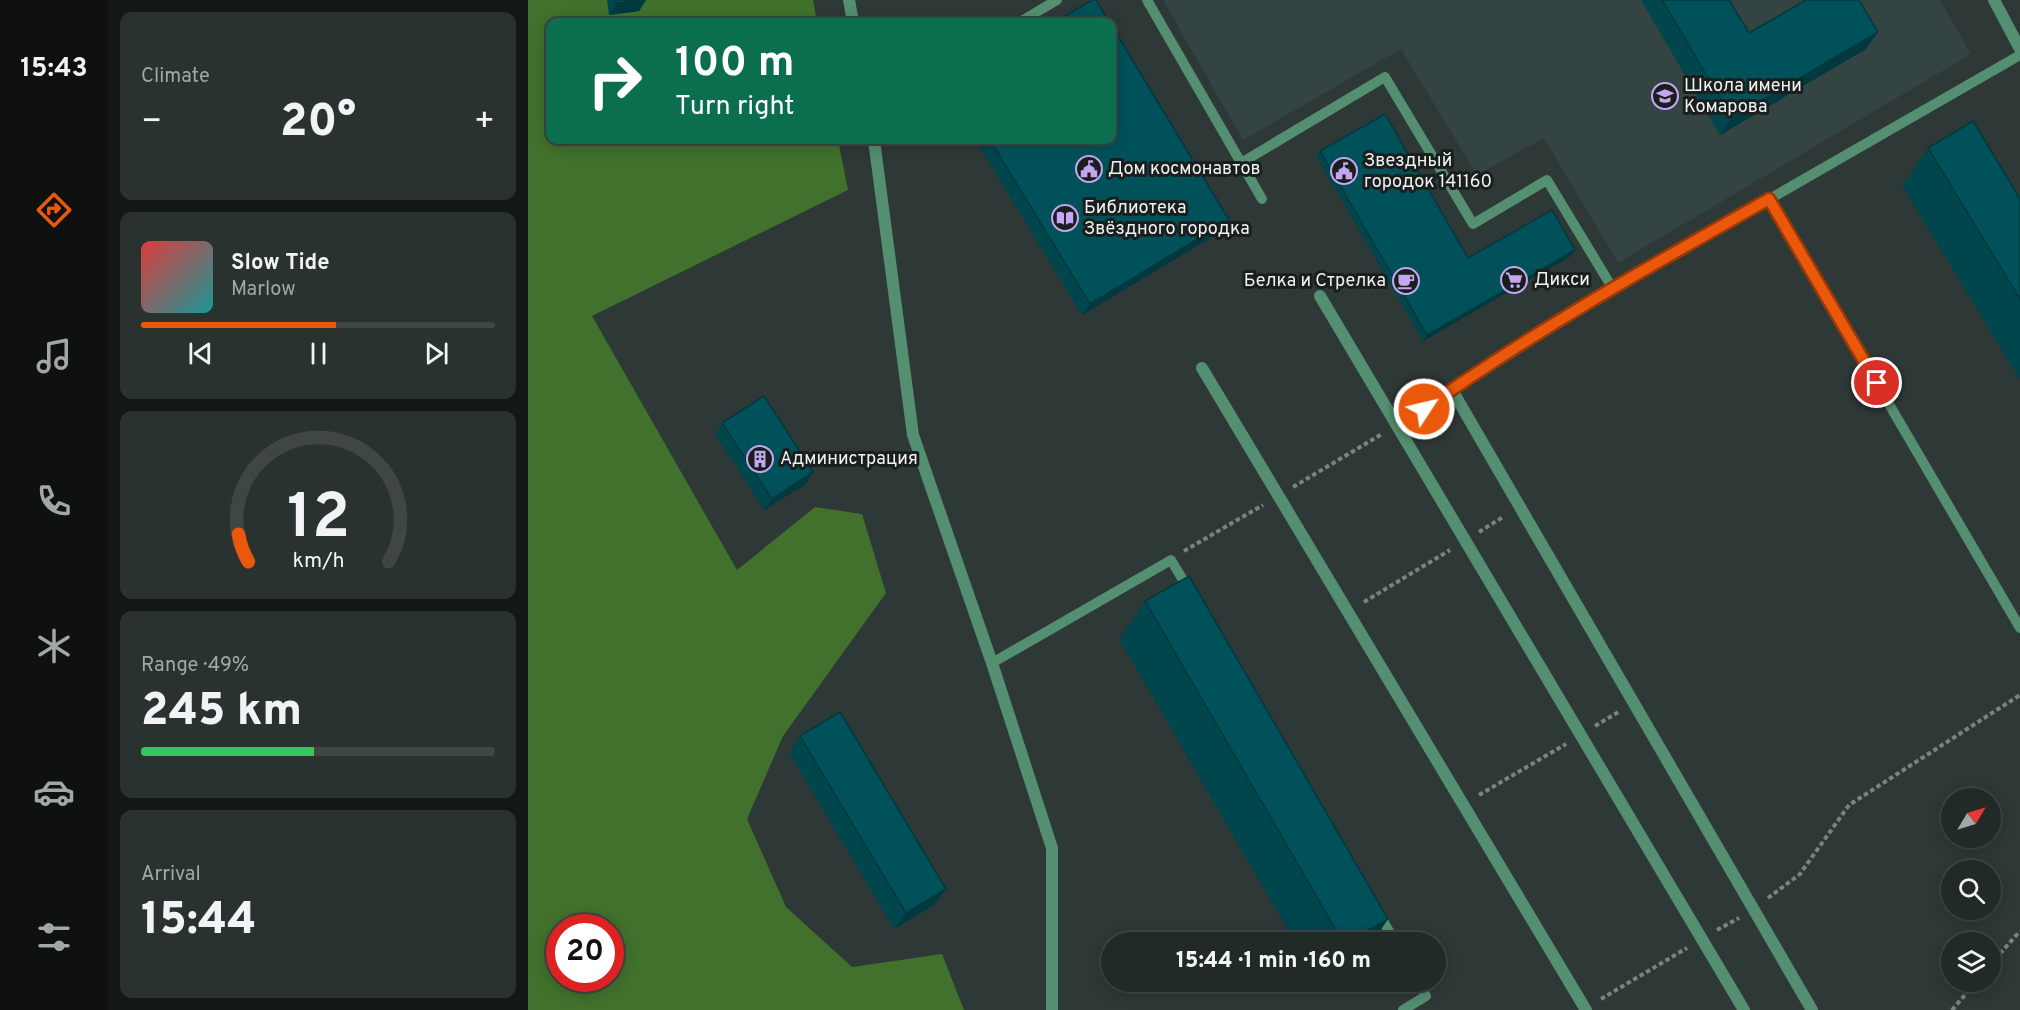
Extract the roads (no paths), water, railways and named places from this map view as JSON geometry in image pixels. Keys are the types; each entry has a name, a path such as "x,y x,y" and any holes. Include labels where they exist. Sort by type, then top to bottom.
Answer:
{"street":[{"path":"849,0 852,18"},
{"path":"1994,0 2020,49"},
{"path":"875,144 913,435 992,663 1052,848 1052,1010"},
{"path":"1320,296 1744,1010"},
{"path":"1202,368 1585,1009"},
{"path":"1452,390 1812,1010"}],"lane":[{"path":"1027,18 1057,0"},
{"path":"1147,0 1262,199"},
{"path":"1424,409 1612,289 2020,55"},
{"path":"1241,163 1384,77 1473,224 1547,180 1612,289"},
{"path":"1769,199 2020,628"},
{"path":"992,663 1171,560 1195,601"},
{"path":"1370,898 1389,932"},
{"path":"1403,1010 1426,996 1424,992"}],"place":[{"name":"Школа имени Комарова","path":"1665,96"},
{"name":"Дом космонавтов","path":"1089,169"},
{"name":"Звездный городок 141160","path":"1344,171"},
{"name":"Библиотека Звёздного городка","path":"1065,218"},
{"name":"Дикси","path":"1514,280"},
{"name":"Белка и Стрелка","path":"1406,281"},
{"name":"Администрация","path":"760,459"}]}
